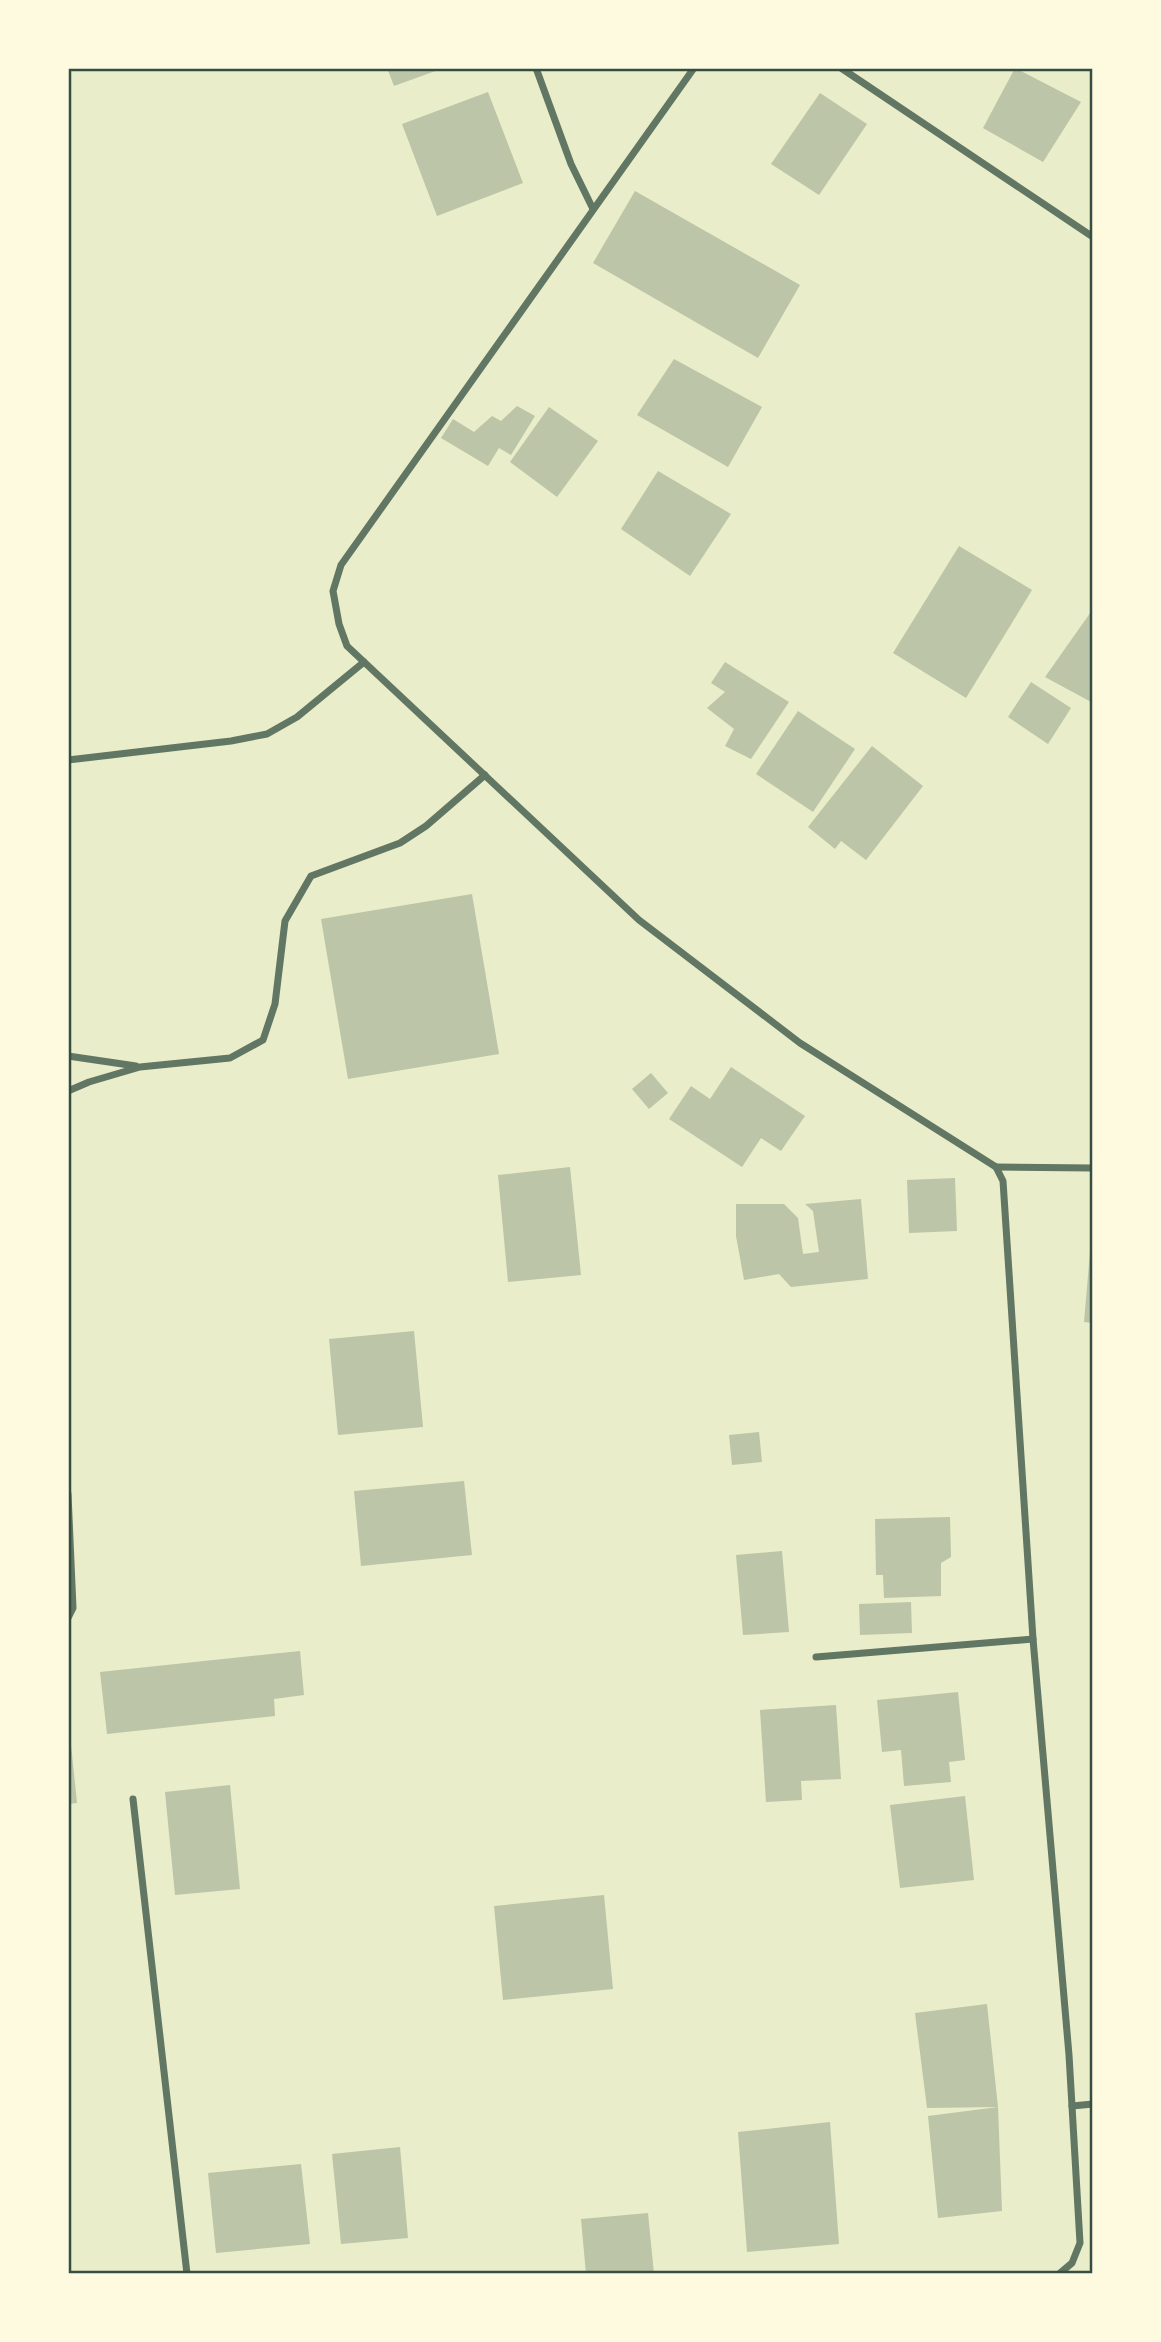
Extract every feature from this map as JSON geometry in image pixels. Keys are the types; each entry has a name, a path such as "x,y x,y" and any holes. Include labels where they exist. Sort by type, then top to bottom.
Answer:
{"street":[{"path":"536,68 571,164 593,209"},
{"path":"694,68 341,565 333,591 339,624 347,646 650,929 800,1044 996,1167 1003,1181 1033,1639 1072,2106 1080,2243 1072,2263 1059,2274"},
{"path":"841,68 1093,237"},
{"path":"68,760 232,741 267,734 297,717 364,662"},
{"path":"68,1091 140,1067 230,1058 263,1040 275,1004 285,921 311,876 400,843 426,826 485,775"},
{"path":"68,1056 140,1067"},
{"path":"996,1167 1093,1168"},
{"path":"68,1494 73,1608 68,1618"},
{"path":"816,1657 1033,1639"},
{"path":"133,1799 187,2274"},
{"path":"1072,2106 1093,2104"}],"building":[{"path":"387,68 441,68 441,69 394,86"},
{"path":"1015,68 1081,102 1043,162 983,128"},
{"path":"488,92 523,183 437,216 402,124"},
{"path":"820,93 867,124 819,195 771,164"},
{"path":"635,191 800,285 758,358 593,263"},
{"path":"674,359 762,407 728,467 637,415"},
{"path":"517,406 535,416 511,455 499,448 488,466 441,438 453,419 474,432 492,416 501,421"},
{"path":"549,407 598,441 557,497 510,462"},
{"path":"658,471 731,514 690,576 621,529"},
{"path":"959,546 1032,590 966,698 893,653"},
{"path":"1093,609 1093,703 1045,677"},
{"path":"725,662 789,702 751,759 725,746 734,729 707,708 725,692 711,683"},
{"path":"1031,682 1071,708 1048,744 1008,717"},
{"path":"798,711 855,749 813,812 756,774"},
{"path":"872,746 923,786 866,860 841,841 835,849 808,827"},
{"path":"472,894 499,1054 348,1079 321,919"},
{"path":"731,1067 805,1116 781,1151 761,1138 742,1167 669,1119 691,1086 710,1099"},
{"path":"651,1073 668,1093 649,1109 632,1089"},
{"path":"570,1167 581,1275 508,1282 498,1175"},
{"path":"955,1178 957,1231 909,1233 907,1180"},
{"path":"861,1199 868,1279 791,1287 779,1274 744,1280 736,1236 736,1204 784,1204 798,1218 803,1254 819,1252 813,1211 805,1204"},
{"path":"1093,1241 1093,1323 1084,1322"},
{"path":"414,1331 423,1427 338,1435 329,1339"},
{"path":"759,1432 762,1462 732,1465 729,1435"},
{"path":"464,1481 472,1555 361,1566 354,1491"},
{"path":"950,1517 951,1557 941,1563 941,1596 884,1598 883,1575 876,1575 875,1519"},
{"path":"782,1551 789,1632 743,1635 736,1555"},
{"path":"911,1602 912,1633 860,1635 859,1604"},
{"path":"300,1651 304,1695 274,1699 275,1716 107,1734 100,1672"},
{"path":"958,1692 965,1760 949,1762 951,1782 904,1786 901,1750 882,1752 877,1700"},
{"path":"836,1705 841,1779 801,1781 802,1800 766,1802 760,1710"},
{"path":"68,1735 77,1803 68,1804"},
{"path":"230,1785 240,1889 175,1895 165,1792"},
{"path":"965,1796 974,1880 900,1888 890,1805"},
{"path":"604,1895 613,1989 503,2000 494,1906"},
{"path":"987,2004 998,2107 927,2108 915,2013"},
{"path":"998,2107 1002,2211 938,2218 928,2116"},
{"path":"830,2122 839,2244 747,2252 738,2132"},
{"path":"400,2147 408,2238 341,2244 332,2154"},
{"path":"301,2164 310,2244 216,2253 208,2173"},
{"path":"648,2213 654,2274 586,2274 581,2219"}]}
